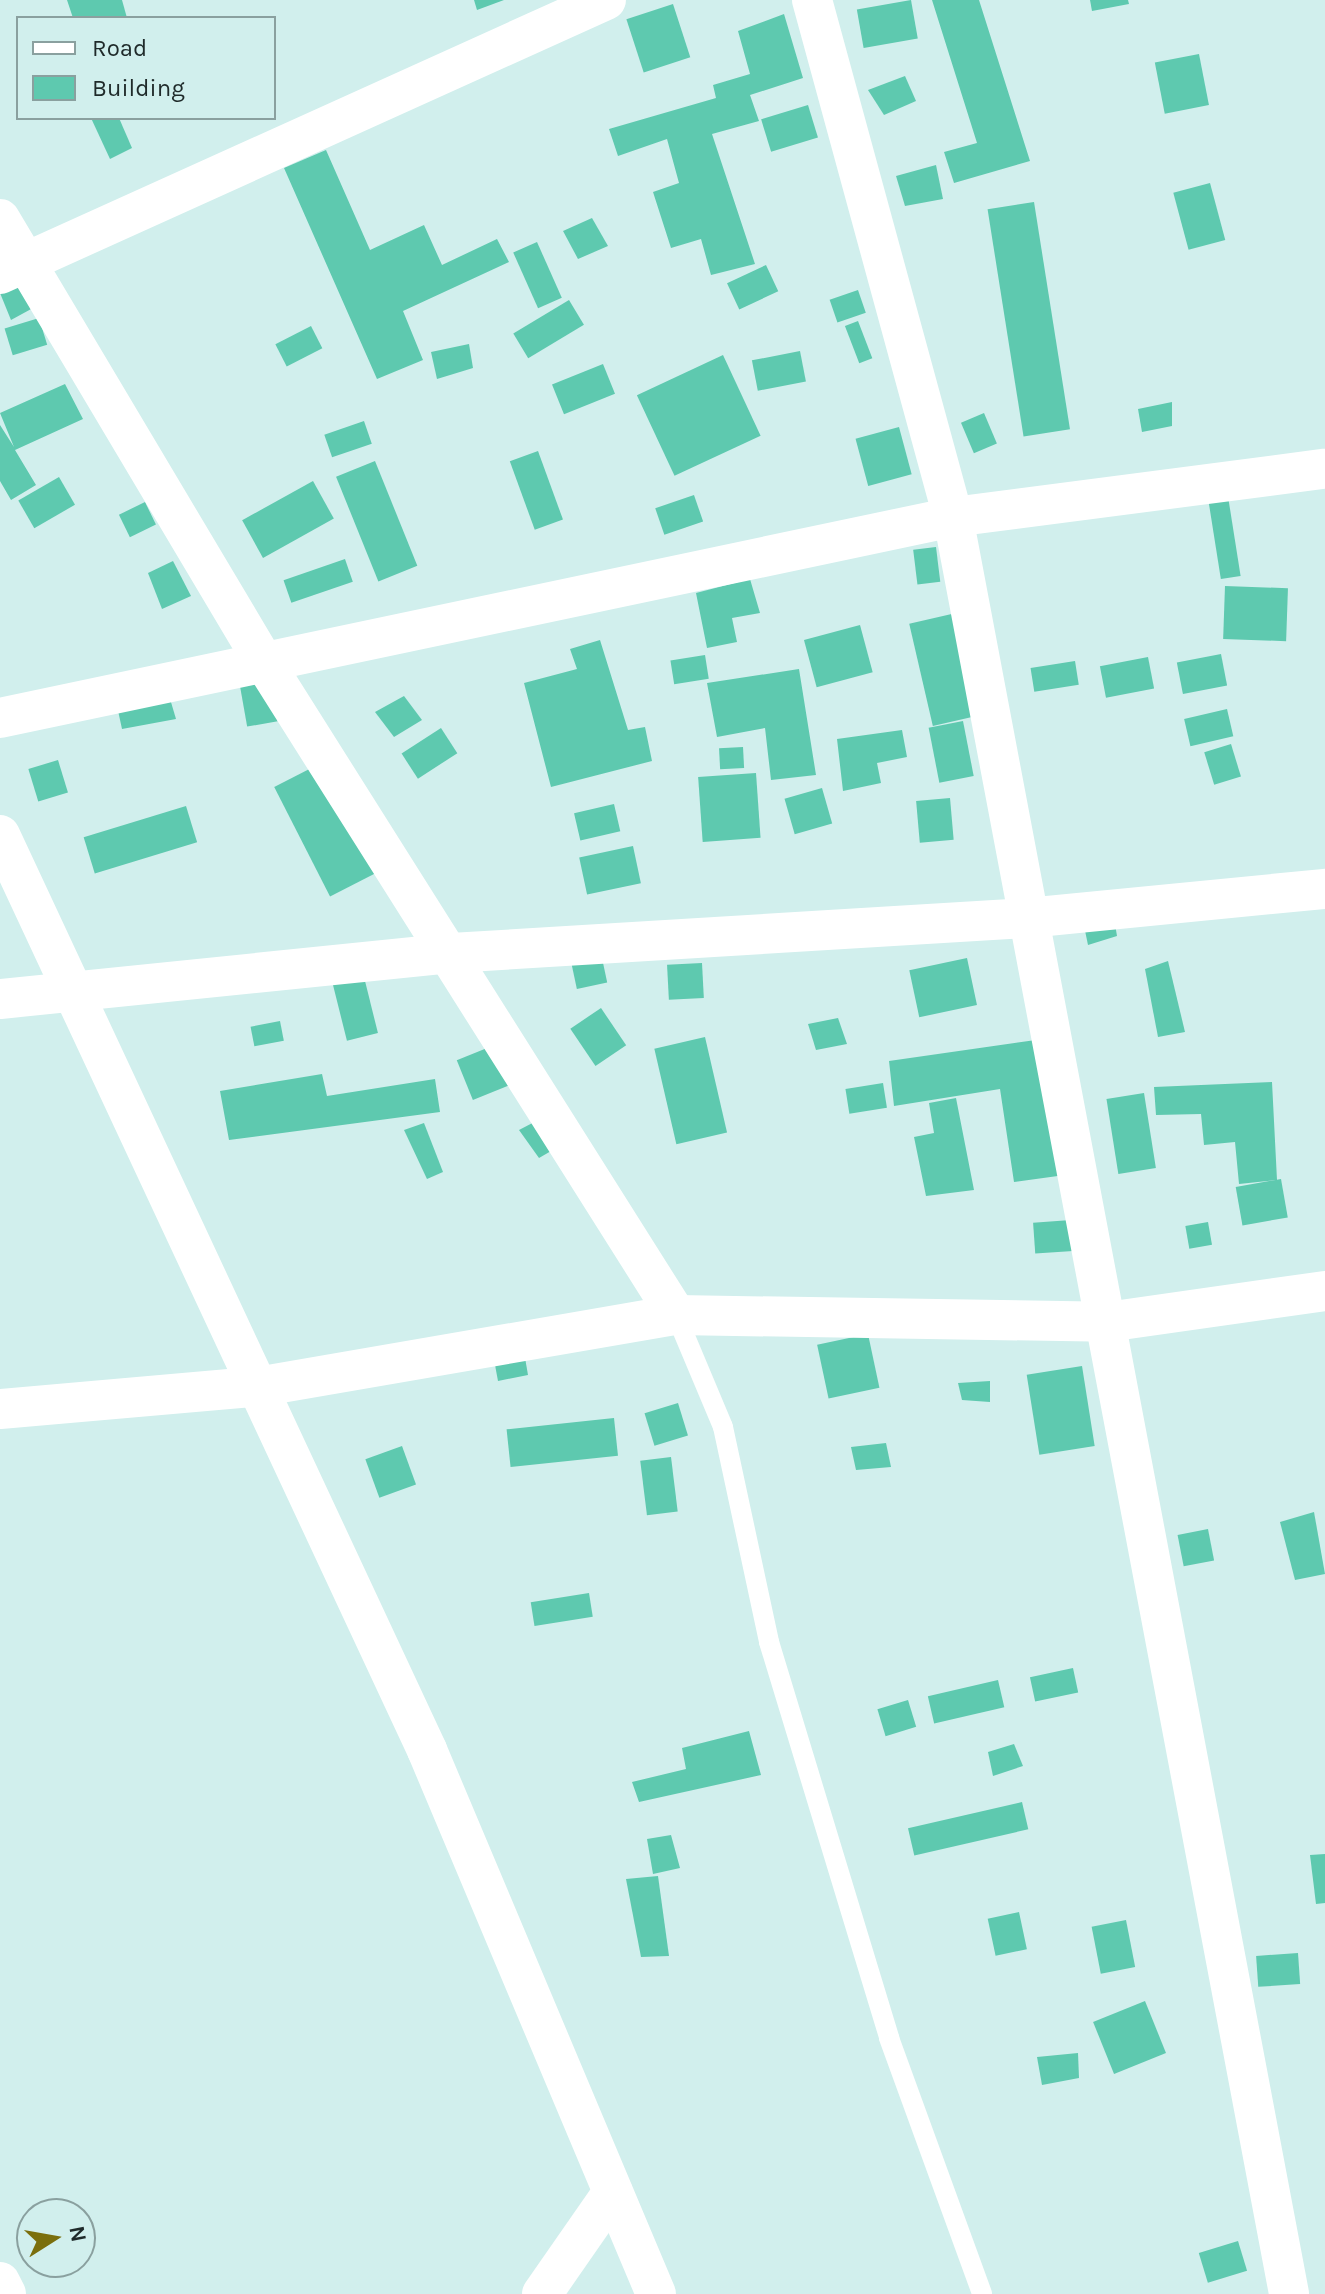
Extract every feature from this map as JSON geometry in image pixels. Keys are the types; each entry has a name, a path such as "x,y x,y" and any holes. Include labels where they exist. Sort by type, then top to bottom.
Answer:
{"street":[{"path":"14,268 606,0"},
{"path":"812,0 953,517 1289,2294"},
{"path":"0,219 14,268 451,953 676,1315"},
{"path":"0,718 262,659 953,517 1325,469"},
{"path":"0,835 76,988 263,1386 427,1750 656,2294"},
{"path":"0,999 76,988 451,953 1027,918 1325,889"},
{"path":"0,1409 263,1386 676,1315 1107,1322 1325,1291"},
{"path":"542,2294 613,2192"},
{"path":"0,2282 6,2294"}],"lane":[{"path":"676,1315 723,1427 769,1642 889,2038 982,2294"}],"building":[{"path":"67,0 122,0 126,16 72,16"},
{"path":"474,0 504,0 477,10"},
{"path":"911,0 918,38 864,48 857,10"},
{"path":"932,0 979,0 1030,161 954,183 944,152 977,143"},
{"path":"1090,0 1128,0 1129,4 1092,11"},
{"path":"673,4 690,57 644,72 626,19"},
{"path":"784,14 803,78 750,95 759,121 712,134 755,264 711,275 701,239 671,248 653,192 679,183 667,139 618,156 609,129 716,98 713,85 750,74 738,31"},
{"path":"1199,54 1209,105 1165,114 1155,63"},
{"path":"905,76 916,101 884,115 868,90"},
{"path":"808,105 818,138 771,152 761,119"},
{"path":"92,120 120,120 132,148 110,159"},
{"path":"326,150 370,250 424,225 442,265 497,239 509,262 403,311 423,360 377,379 284,168"},
{"path":"936,165 943,199 905,206 896,176"},
{"path":"1210,183 1225,240 1189,250 1173,193"},
{"path":"1034,202 1070,429 1024,437 988,209"},
{"path":"592,218 608,246 578,259 563,231"},
{"path":"537,242 562,298 538,308 513,253"},
{"path":"766,265 778,291 739,309 727,283"},
{"path":"18,283 33,308 11,320 0,293"},
{"path":"858,290 866,313 837,322 830,300"},
{"path":"569,300 584,325 528,358 513,333"},
{"path":"39,318 47,345 13,355 5,329"},
{"path":"858,321 872,358 859,363 845,326"},
{"path":"311,326 322,348 287,366 275,344"},
{"path":"469,344 473,368 437,379 431,352"},
{"path":"800,351 806,381 758,391 752,360"},
{"path":"723,355 761,436 675,476 637,395"},
{"path":"603,364 615,394 564,414 552,385"},
{"path":"65,384 83,419 15,450 36,485 11,500 0,481 0,425 14,447 0,413"},
{"path":"1172,402 1172,426 1142,432 1138,409"},
{"path":"984,413 997,443 974,453 961,423"},
{"path":"364,421 372,444 332,457 324,435"},
{"path":"899,427 912,474 868,486 856,439"},
{"path":"538,451 563,520 535,530 510,461"},
{"path":"375,461 417,566 378,582 336,477"},
{"path":"59,477 75,505 34,528 18,500"},
{"path":"313,481 334,519 263,558 242,520"},
{"path":"1227,490 1241,576 1221,579 1207,493"},
{"path":"694,495 703,521 664,535 655,508"},
{"path":"145,502 156,524 130,537 119,515"},
{"path":"936,547 940,582 917,585 913,550"},
{"path":"345,559 353,582 291,603 284,580"},
{"path":"173,561 191,596 162,609 148,573"},
{"path":"750,579 760,613 732,618 737,642 707,648 696,593"},
{"path":"1225,586 1288,588 1286,641 1223,639"},
{"path":"956,613 980,715 933,726 909,624"},
{"path":"860,625 873,672 817,687 804,640"},
{"path":"600,640 628,730 645,727 652,761 551,787 524,683 577,669 570,649"},
{"path":"1221,654 1227,685 1183,694 1177,663"},
{"path":"705,655 709,679 674,684 670,660"},
{"path":"1148,657 1154,688 1106,698 1100,666"},
{"path":"1075,661 1079,685 1034,692 1031,668"},
{"path":"799,669 816,775 771,780 765,728 717,737 707,683"},
{"path":"269,672 278,721 247,727 238,677"},
{"path":"168,692 176,719 122,729 117,706"},
{"path":"404,696 422,720 394,737 375,712"},
{"path":"1227,709 1233,736 1190,746 1184,719"},
{"path":"963,721 974,776 939,783 929,728"},
{"path":"441,728 457,753 418,779 402,754"},
{"path":"902,730 907,757 877,763 881,783 843,791 837,739"},
{"path":"1231,744 1241,777 1214,785 1204,752"},
{"path":"743,747 744,768 720,769 719,748"},
{"path":"58,760 68,793 38,802 28,769"},
{"path":"325,761 381,871 330,896 274,787"},
{"path":"756,773 761,838 703,842 698,777"},
{"path":"822,788 832,824 795,834 785,799"},
{"path":"950,798 954,840 920,843 916,801"},
{"path":"614,804 620,831 580,841 574,813"},
{"path":"186,806 197,842 95,874 84,837"},
{"path":"633,846 641,883 587,895 579,857"},
{"path":"1113,912 1117,936 1088,945 1083,921"},
{"path":"602,958 607,982 577,989 572,964"},
{"path":"967,958 977,1005 919,1017 909,970"},
{"path":"1168,961 1185,1032 1158,1037 1145,969"},
{"path":"702,963 704,998 669,1000 667,965"},
{"path":"362,969 378,1033 347,1041 331,977"},
{"path":"601,1008 626,1045 595,1066 570,1029"},
{"path":"838,1018 847,1044 816,1050 808,1024"},
{"path":"280,1021 284,1041 254,1046 251,1027"},
{"path":"705,1037 727,1132 676,1144 654,1049"},
{"path":"1043,1039 1065,1175 1014,1182 1000,1089 894,1106 889,1061"},
{"path":"492,1046 508,1086 473,1100 457,1060"},
{"path":"322,1074 327,1096 435,1079 440,1112 229,1140 220,1091"},
{"path":"1272,1082 1277,1180 1239,1184 1235,1142 1204,1145 1201,1114 1156,1115 1154,1087"},
{"path":"883,1083 887,1108 849,1114 845,1089"},
{"path":"1144,1093 1156,1168 1118,1174 1106,1099"},
{"path":"956,1098 974,1190 926,1196 914,1137 934,1133 929,1103"},
{"path":"542,1118 558,1147 539,1158 519,1130"},
{"path":"424,1123 443,1172 427,1179 404,1130"},
{"path":"1281,1179 1288,1217 1242,1225 1236,1187"},
{"path":"1071,1220 1073,1251 1035,1254 1033,1223"},
{"path":"1208,1222 1212,1245 1189,1249 1185,1226"},
{"path":"868,1334 879,1388 829,1399 817,1345"},
{"path":"524,1352 528,1375 498,1381 493,1354"},
{"path":"1082,1366 1095,1446 1039,1455 1027,1375"},
{"path":"990,1381 990,1402 962,1400 958,1383"},
{"path":"678,1403 688,1436 654,1446 645,1413"},
{"path":"614,1418 618,1456 511,1467 507,1429"},
{"path":"886,1443 891,1467 856,1470 851,1447"},
{"path":"402,1446 416,1485 379,1498 365,1459"},
{"path":"671,1457 678,1512 647,1515 640,1461"},
{"path":"1314,1512 1325,1574 1295,1580 1280,1522"},
{"path":"1208,1529 1214,1560 1184,1566 1178,1535"},
{"path":"589,1593 593,1617 534,1626 531,1602"},
{"path":"1073,1668 1078,1692 1035,1702 1030,1677"},
{"path":"998,1680 1004,1707 934,1723 928,1696"},
{"path":"908,1700 916,1727 886,1736 877,1709"},
{"path":"749,1731 761,1775 639,1802 632,1782 686,1769 682,1748"},
{"path":"1014,1744 1023,1766 993,1776 988,1752"},
{"path":"1022,1802 1028,1829 914,1856 908,1828"},
{"path":"671,1835 680,1868 653,1874 647,1839"},
{"path":"1325,1854 1325,1903 1316,1904 1310,1855"},
{"path":"658,1876 669,1956 641,1957 626,1879"},
{"path":"1019,1912 1027,1949 996,1956 988,1919"},
{"path":"1126,1920 1135,1967 1101,1974 1092,1927"},
{"path":"1298,1953 1300,1984 1258,1987 1256,1956"},
{"path":"1145,2001 1166,2053 1114,2074 1093,2022"},
{"path":"1078,2053 1079,2078 1042,2085 1037,2057"},
{"path":"1238,2241 1247,2271 1208,2283 1199,2253"}]}
